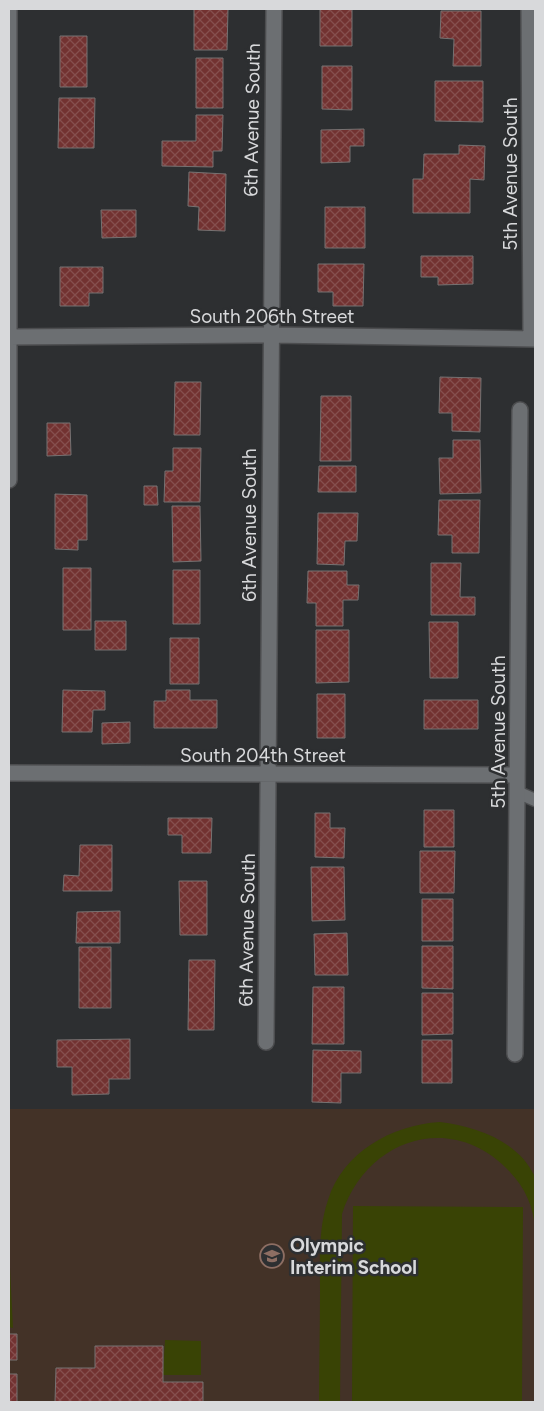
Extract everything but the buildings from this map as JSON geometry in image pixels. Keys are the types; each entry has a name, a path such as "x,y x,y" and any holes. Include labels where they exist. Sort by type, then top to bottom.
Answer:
{"street":[{"path":"9,9 9,480"},
{"name":"6th Avenue South","path":"266,1042 274,9"},
{"name":"5th Avenue South","path":"529,9 533,339"},
{"name":"South 206th Street","path":"9,337 270,335 533,339"},
{"name":"5th Avenue South","path":"515,1054 520,410"},
{"name":"South 204th Street","path":"9,773 517,775"}],"lane":[{"path":"517,792 535,800"}],"shaded area":[{"name":"Olympic Interim School","path":"9,1109 535,1109 535,1402 9,1402"}],"green space":[{"path":"440,1122 467,1127 494,1137 506,1144 527,1163 534,1175 536,1186 535,1230 531,1206 515,1178 487,1153 463,1142 438,1138 414,1141 391,1151 370,1167 354,1188 342,1214 340,1402 319,1402 321,1234 328,1200 335,1183 357,1155 387,1135 422,1124"},
{"path":"353,1206 523,1207 522,1402 352,1402"},
{"path":"9,1248 13,1328 9,1327"},
{"path":"165,1340 201,1341 201,1375 163,1375"}],"place":[{"name":"Olympic Interim School","path":"272,1256"}]}
